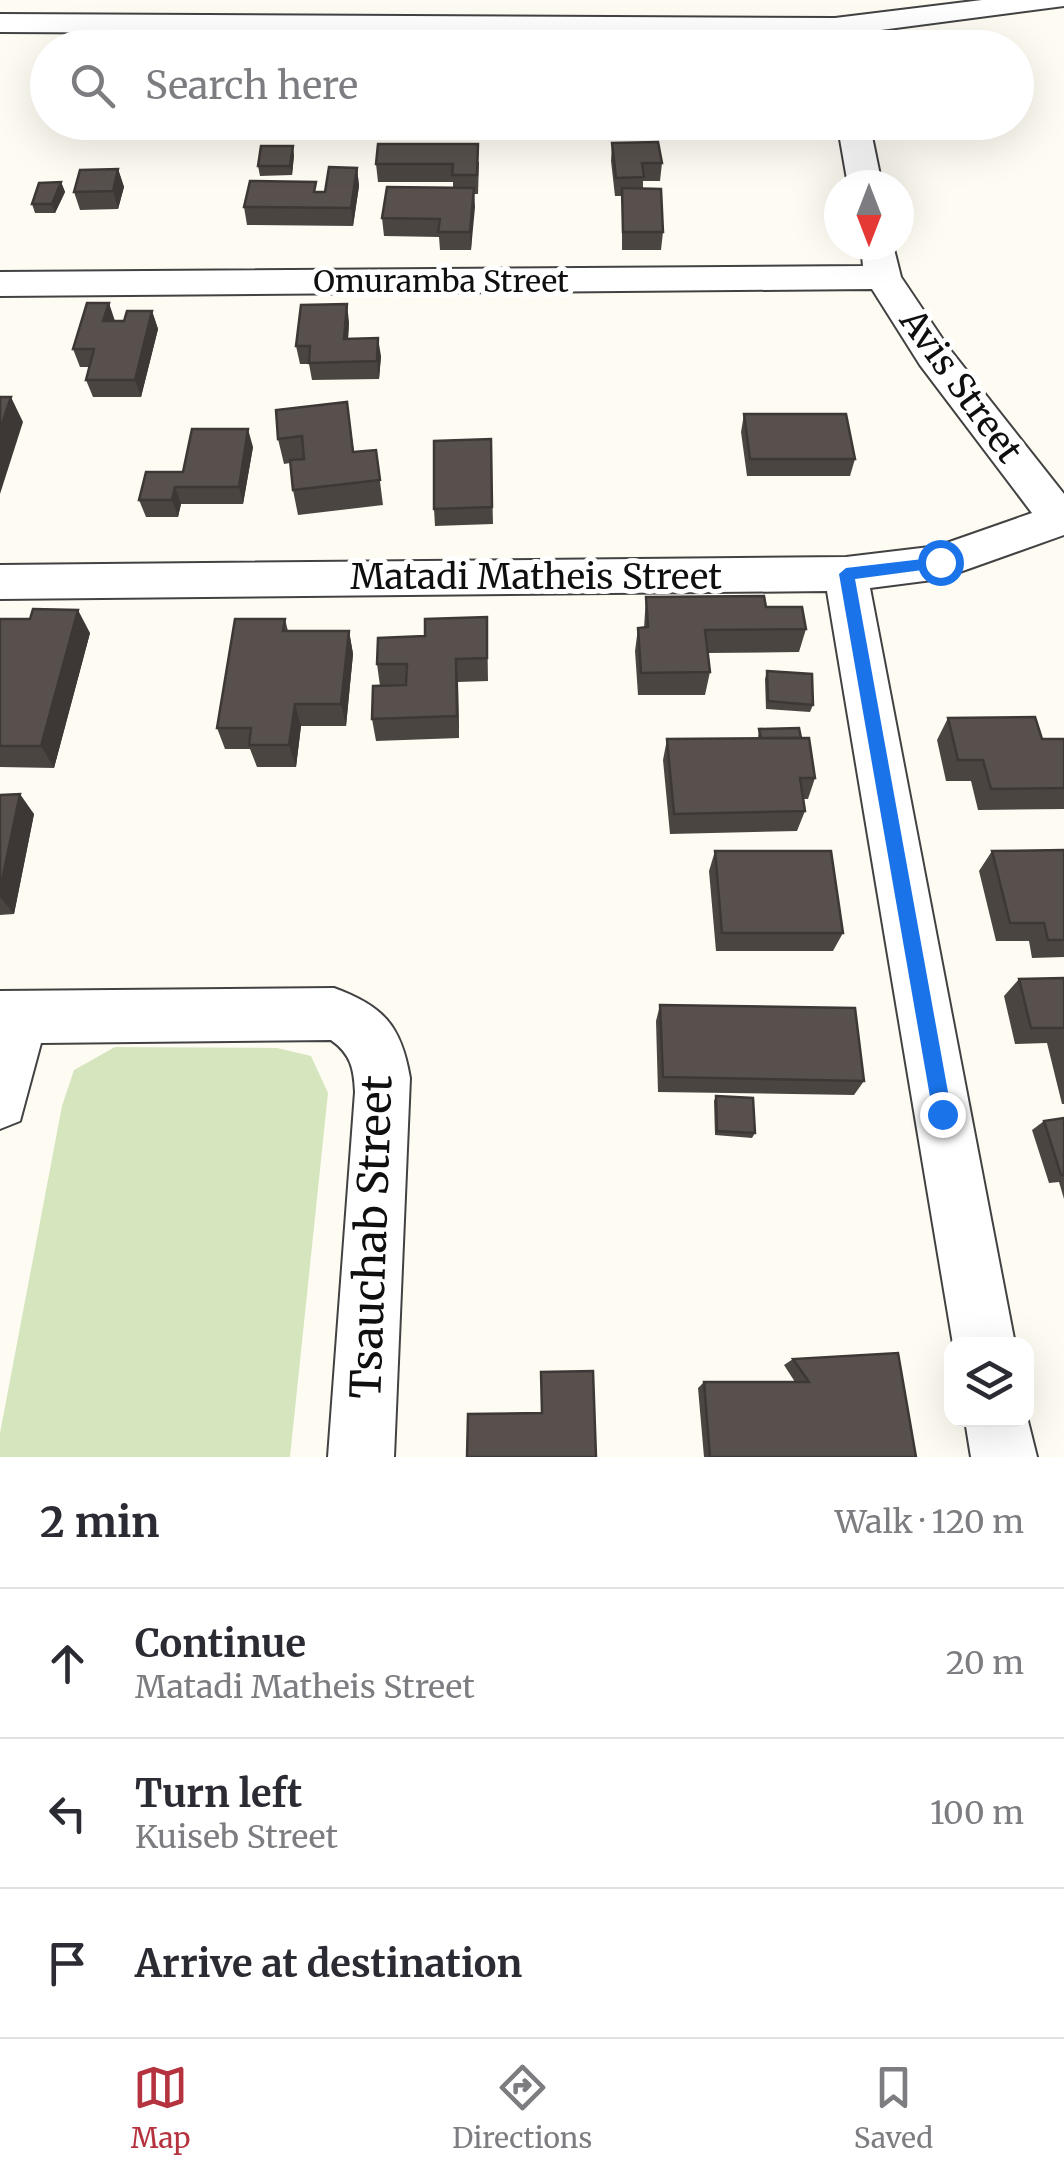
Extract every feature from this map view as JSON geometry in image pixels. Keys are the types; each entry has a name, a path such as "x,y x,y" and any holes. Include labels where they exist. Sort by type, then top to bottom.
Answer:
{"street":[{"path":"878,30 1054,0"},
{"path":"0,23 418,30"},
{"path":"856,140 862,170"},
{"name":"Omuramba Street","path":"0,284 880,261"},
{"name":"Avis Street","path":"880,261 934,356 1062,519"},
{"name":"Matadi Matheis Street","path":"0,582 846,574 940,562 1062,519"},
{"path":"846,574 983,1337"},
{"name":"Tsauchab Street","path":"10,1017 334,1014 352,1020 369,1036 378,1052 384,1092 361,1457"},
{"path":"0,1101 10,1017"},
{"path":"998,1427 1004,1457"}],"green space":[{"path":"115,1047 277,1048 311,1056 328,1093 290,1457 0,1457 0,1433 62,1106 74,1070"}],"building":[{"path":"658,142 662,163 642,163 644,177 616,178 612,143"},
{"path":"378,144 478,144 477,175 452,175 453,164 376,164"},
{"path":"261,146 293,146 290,166 258,166"},
{"path":"329,167 357,168 351,208 244,207 250,181 316,182 314,192 325,192"},
{"path":"118,169 113,191 74,192 80,170"},
{"path":"61,182 52,204 32,204 39,183"},
{"path":"387,187 474,188 470,232 438,232 440,219 382,218"},
{"path":"622,188 661,189 663,232 623,232"},
{"path":"87,303 109,303 103,321 124,321 127,311 152,311 135,380 86,380 94,349 73,349"},
{"path":"347,304 344,339 378,338 377,361 309,363 310,346 296,346 301,305"},
{"path":"0,397 11,397 0,430"},
{"path":"347,402 353,452 376,450 380,480 293,490 290,460 304,459 302,436 278,439 276,410"},
{"path":"744,414 846,414 855,459 750,459"},
{"path":"192,429 248,429 239,487 175,487 172,500 139,500 146,472 183,472"},
{"path":"491,439 492,507 434,509 434,441"},
{"path":"764,596 766,607 802,607 806,629 705,630 710,672 641,673 638,628 648,627 646,597"},
{"path":"33,609 78,610 41,746 0,746 0,619 30,619"},
{"path":"487,617 487,658 456,659 457,716 372,719 373,686 406,685 407,664 377,664 378,638 425,636 425,619"},
{"path":"235,619 285,619 283,631 349,631 341,704 295,704 289,745 249,745 251,728 217,728"},
{"path":"767,671 812,674 813,705 768,701"},
{"path":"1035,717 1042,739 1064,739 1064,788 991,789 983,760 958,760 948,718"},
{"path":"799,728 801,738 761,738 759,729"},
{"path":"809,738 815,778 800,778 805,811 674,814 667,739"},
{"path":"20,794 0,890 0,795"},
{"path":"1064,850 1064,940 1048,940 1044,923 1010,923 992,851"},
{"path":"715,851 831,851 843,933 722,933"},
{"path":"1064,978 1064,1028 1031,1028 1019,979"},
{"path":"660,1005 855,1008 864,1081 663,1077"},
{"path":"716,1096 753,1098 755,1133 717,1131"},
{"path":"1064,1118 1064,1175 1061,1175 1044,1121"},
{"path":"898,1353 916,1457 710,1457 704,1382 809,1382 793,1359"},
{"path":"593,1371 596,1457 467,1457 468,1414 542,1413 541,1372"}],"route":[{"path":"940,562 846,574 942,1114"}]}
